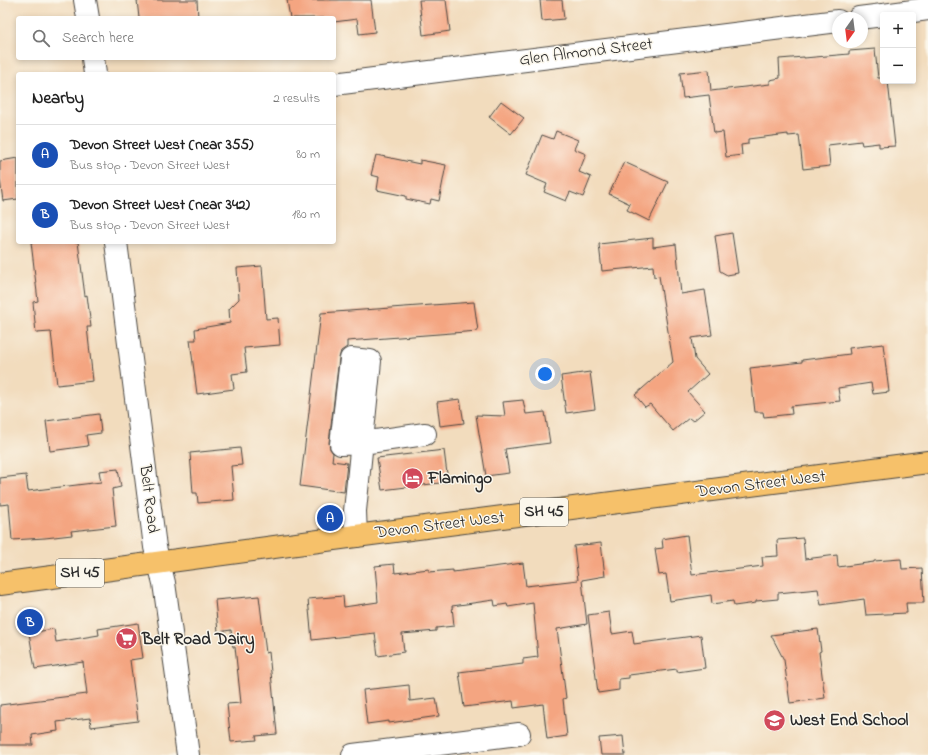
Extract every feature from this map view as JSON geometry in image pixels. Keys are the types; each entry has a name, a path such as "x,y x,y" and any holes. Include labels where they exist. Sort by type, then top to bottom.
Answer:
{"main road":[{"name":"Devon Street West","path":"0,584 928,462"}],"street":[{"path":"86,0 88,16"},
{"path":"906,12 928,9"},
{"path":"868,17 880,15"},
{"name":"Glen Almond Street","path":"336,84 832,22"},
{"path":"93,60 95,72"},
{"name":"Belt Road","path":"116,244 155,547 160,562 168,608 188,755"},
{"path":"356,536 355,511 362,443 425,434"},
{"path":"353,755 441,749 519,734"}],"building":[{"path":"137,0 197,0 198,16 139,16"},
{"path":"287,0 371,0 375,32 359,34 357,19 336,22 336,16 290,16"},
{"path":"419,0 446,0 450,31 423,35"},
{"path":"540,0 562,0 564,19 542,21"},
{"path":"875,49 880,84 888,84 895,146 879,147 879,143 862,145 861,141 828,145 830,166 803,169 799,135 788,136 788,134 748,139 748,144 741,145 742,155 726,157 723,132 714,133 709,95 683,98 680,73 709,70 711,91 770,84 770,80 780,78 779,59 849,54 849,51"},
{"path":"501,101 524,118 511,134 489,117"},
{"path":"556,131 578,140 574,149 586,154 579,172 591,177 583,197 570,192 566,201 544,192 547,184 526,175 542,135 553,139"},
{"path":"376,155 420,164 420,160 446,165 439,201 431,199 430,204 406,199 406,196 377,190 379,177 371,175"},
{"path":"16,158 16,199 3,201 0,179 0,161"},
{"path":"624,162 668,182 649,221 627,210 630,204 609,194"},
{"path":"732,233 738,273 727,275 720,271 715,236"},
{"path":"653,238 653,247 676,244 681,294 705,290 712,335 692,338 695,359 708,374 688,392 705,411 693,421 689,418 673,431 650,404 645,407 635,395 673,362 659,276 654,277 653,266 602,271 599,244"},
{"path":"31,244 78,244 85,296 87,295 91,327 87,327 93,381 57,385 51,332 36,333 33,302 38,301"},
{"path":"262,266 266,319 278,318 280,345 244,348 247,372 232,374 234,389 197,394 190,340 196,340 195,329 230,323 229,309 239,299 237,268"},
{"path":"474,302 478,331 347,341 347,347 341,351 339,358 329,443 330,449 333,453 332,461 347,463 344,492 300,486 321,313"},
{"path":"883,344 889,392 873,394 871,383 838,388 840,401 791,406 792,414 764,417 763,412 755,412 750,368 802,362 802,360 850,354 849,348"},
{"path":"590,372 595,409 566,413 561,376"},
{"path":"460,399 464,423 440,426 437,402"},
{"path":"523,400 526,414 545,412 550,443 505,449 509,473 486,476 476,415 505,416 503,402"},
{"path":"99,414 101,433 86,435 88,446 50,451 46,421"},
{"path":"240,448 242,465 231,466 234,500 198,503 197,493 193,493 190,453"},
{"path":"444,450 448,482 382,490 377,458"},
{"path":"118,469 121,487 112,489 116,526 71,531 72,535 12,540 9,504 0,505 0,478 26,475 28,491 101,482 99,471"},
{"path":"687,535 692,575 763,566 762,557 778,556 777,540 803,538 805,559 837,555 838,567 874,561 901,559 902,569 922,568 924,603 906,603 907,613 866,615 864,599 821,605 818,589 778,593 778,599 756,601 756,603 734,606 733,601 712,604 711,595 670,601 666,574 659,575 655,549 663,548 662,539"},
{"path":"601,543 605,576 582,580 587,624 557,629 566,698 563,699 567,736 547,739 543,704 514,708 513,701 464,707 459,672 523,664 523,659 538,657 533,603 508,607 507,604 495,606 494,600 452,606 454,626 436,628 436,631 402,634 404,652 378,656 375,633 312,640 308,599 343,596 344,607 378,602 375,566 394,564 395,573 429,569 429,572 453,570 453,572 523,563 526,586 578,580 574,546"},
{"path":"259,596 266,653 269,652 277,734 256,736 257,740 231,742 227,704 241,703 235,647 233,647 231,630 218,632 215,600"},
{"path":"609,612 612,634 632,631 634,644 701,635 705,668 677,672 677,669 629,675 629,678 619,679 619,690 598,693 588,615"},
{"path":"138,623 143,658 130,660 138,721 91,727 90,718 57,722 58,731 32,735 33,745 0,745 0,705 87,694 83,662 35,669 29,633 54,629 56,642 99,635 98,629"},
{"path":"818,629 821,651 819,652 825,698 790,703 784,660 771,635"},
{"path":"409,685 410,701 436,698 439,716 389,723 389,721 367,724 363,690"},
{"path":"623,736 625,755 601,755 599,738"}],"place":[{"name":"Flamingo","path":"412,478"},
{"name":"Devon Street West (near 355)","path":"330,518"},
{"name":"Devon Street West (near 342)","path":"30,622"},
{"name":"Belt Road Dairy","path":"126,639"},
{"name":"West End School","path":"774,720"}]}
